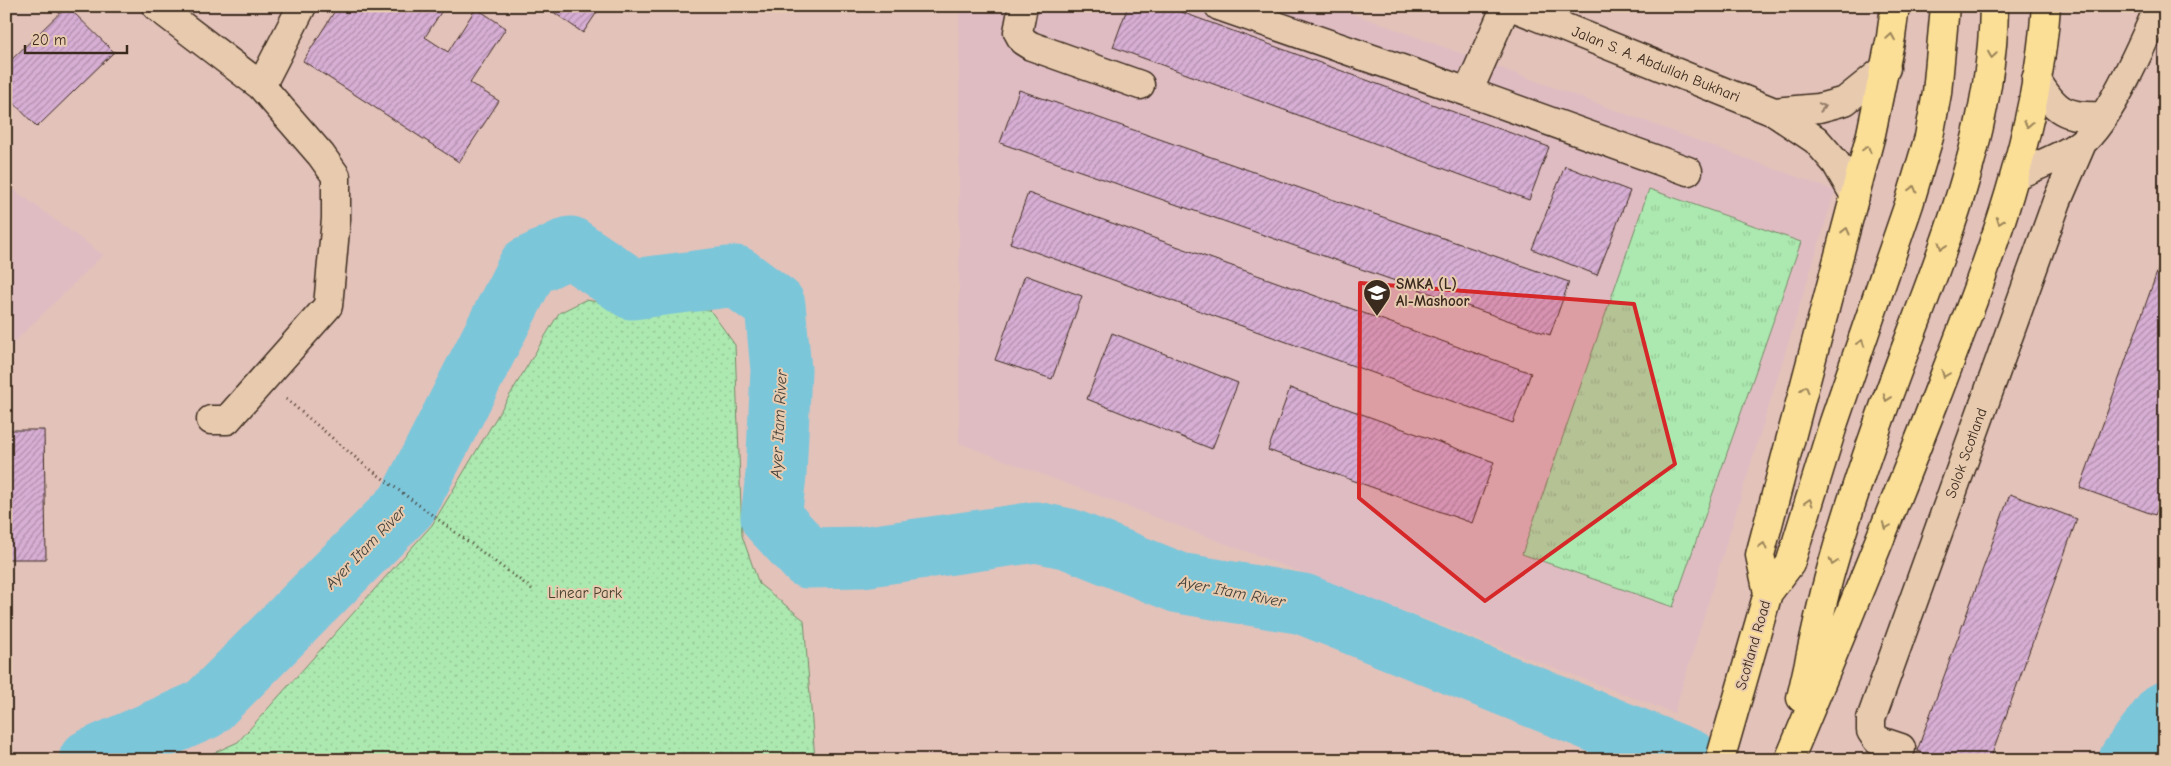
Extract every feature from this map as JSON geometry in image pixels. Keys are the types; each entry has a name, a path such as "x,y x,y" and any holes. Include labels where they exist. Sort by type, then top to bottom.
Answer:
{"highway":[{"path":"1768,593 1760,555 1886,68 1895,6"},
{"name":"Scotland Road","path":"1723,752 1768,593 1790,564 1834,422 1909,204 1938,93 1945,6"},
{"path":"1788,760 1830,571 1875,433 1956,209 1970,163 1992,52 1994,6"},
{"path":"1788,760 1864,583 1896,501 1956,346 2016,175 2036,79 2046,6"}],"street":[{"path":"156,6 260,86 321,155 336,176 336,219 328,306 226,420 211,420"},
{"path":"260,86 302,6"},
{"path":"1023,6 1018,32 1023,40 1031,46 1140,85"},
{"path":"1220,6 1688,171"},
{"path":"1468,92 1506,6"},
{"name":"Jalan S. A. Abdullah Bukhari","path":"1511,6 1774,112 1816,140 1836,163 1854,196"},
{"name":"Solok Scotland","path":"1901,748 1876,740 1871,731 1871,719 2057,200 2082,143 2103,116 2159,19"},
{"name":"Jalan S. A. Abdullah Bukhari","path":"1774,112 1819,108 1846,101 1886,68"},
{"path":"2036,79 2048,99 2058,109 2069,115 2103,116"},
{"name":"Solok Scotland","path":"2016,175 2082,143"}],"path":[{"path":"262,379 362,463 532,589"}],"highlighted area":[{"path":"1360,283 1634,304 1675,464 1485,601 1359,498"}],"shaded area":[{"name":"SMKA (L) Al-Mashoor","path":"966,6 1332,6 1835,191 1674,713 959,443 959,15"},
{"path":"6,184 103,255 6,350"}],"green space":[{"path":"1649,189 1801,242 1673,607 1522,554"},
{"name":"Linear Park","path":"585,300 655,310 710,310 735,345 742,536 759,584 804,620 815,760 198,760 238,742 432,525 559,313"}],"building":[{"path":"67,6 114,52 37,127 6,95 6,65"},
{"path":"338,6 445,6 425,37 448,52 476,8 506,28 470,83 499,101 459,162 303,61"},
{"path":"552,6 601,6 583,33 549,9"},
{"path":"1128,6 1165,6 1549,147 1529,200 1113,47"},
{"path":"1019,90 1569,282 1550,335 1000,143"},
{"path":"1565,166 1630,191 1597,275 1532,249"},
{"path":"1028,193 1531,373 1513,423 1010,243"},
{"path":"2165,250 2165,489 2155,515 2080,488"},
{"path":"1025,275 1082,296 1052,379 995,360"},
{"path":"1112,333 1238,383 1212,449 1087,399"},
{"path":"1290,388 1494,462 1472,523 1268,450"},
{"path":"6,430 44,430 46,559 6,559"},
{"path":"2010,494 2077,519 1990,760 1941,760 1917,751"}],"waterway":[{"name":"Ayer Itam River","path":"89,760 205,709 407,505 528,267 570,247 632,289 736,276 775,305 781,370 776,475 771,518 808,558 862,557 1036,532 1069,539 1179,583 1303,604 1690,760"},
{"name":"Ayer Itam River","path":"2129,760 2165,712"}],"place":[{"name":"SMKA (L) Al-Mashoor","path":"1377,317"}]}
